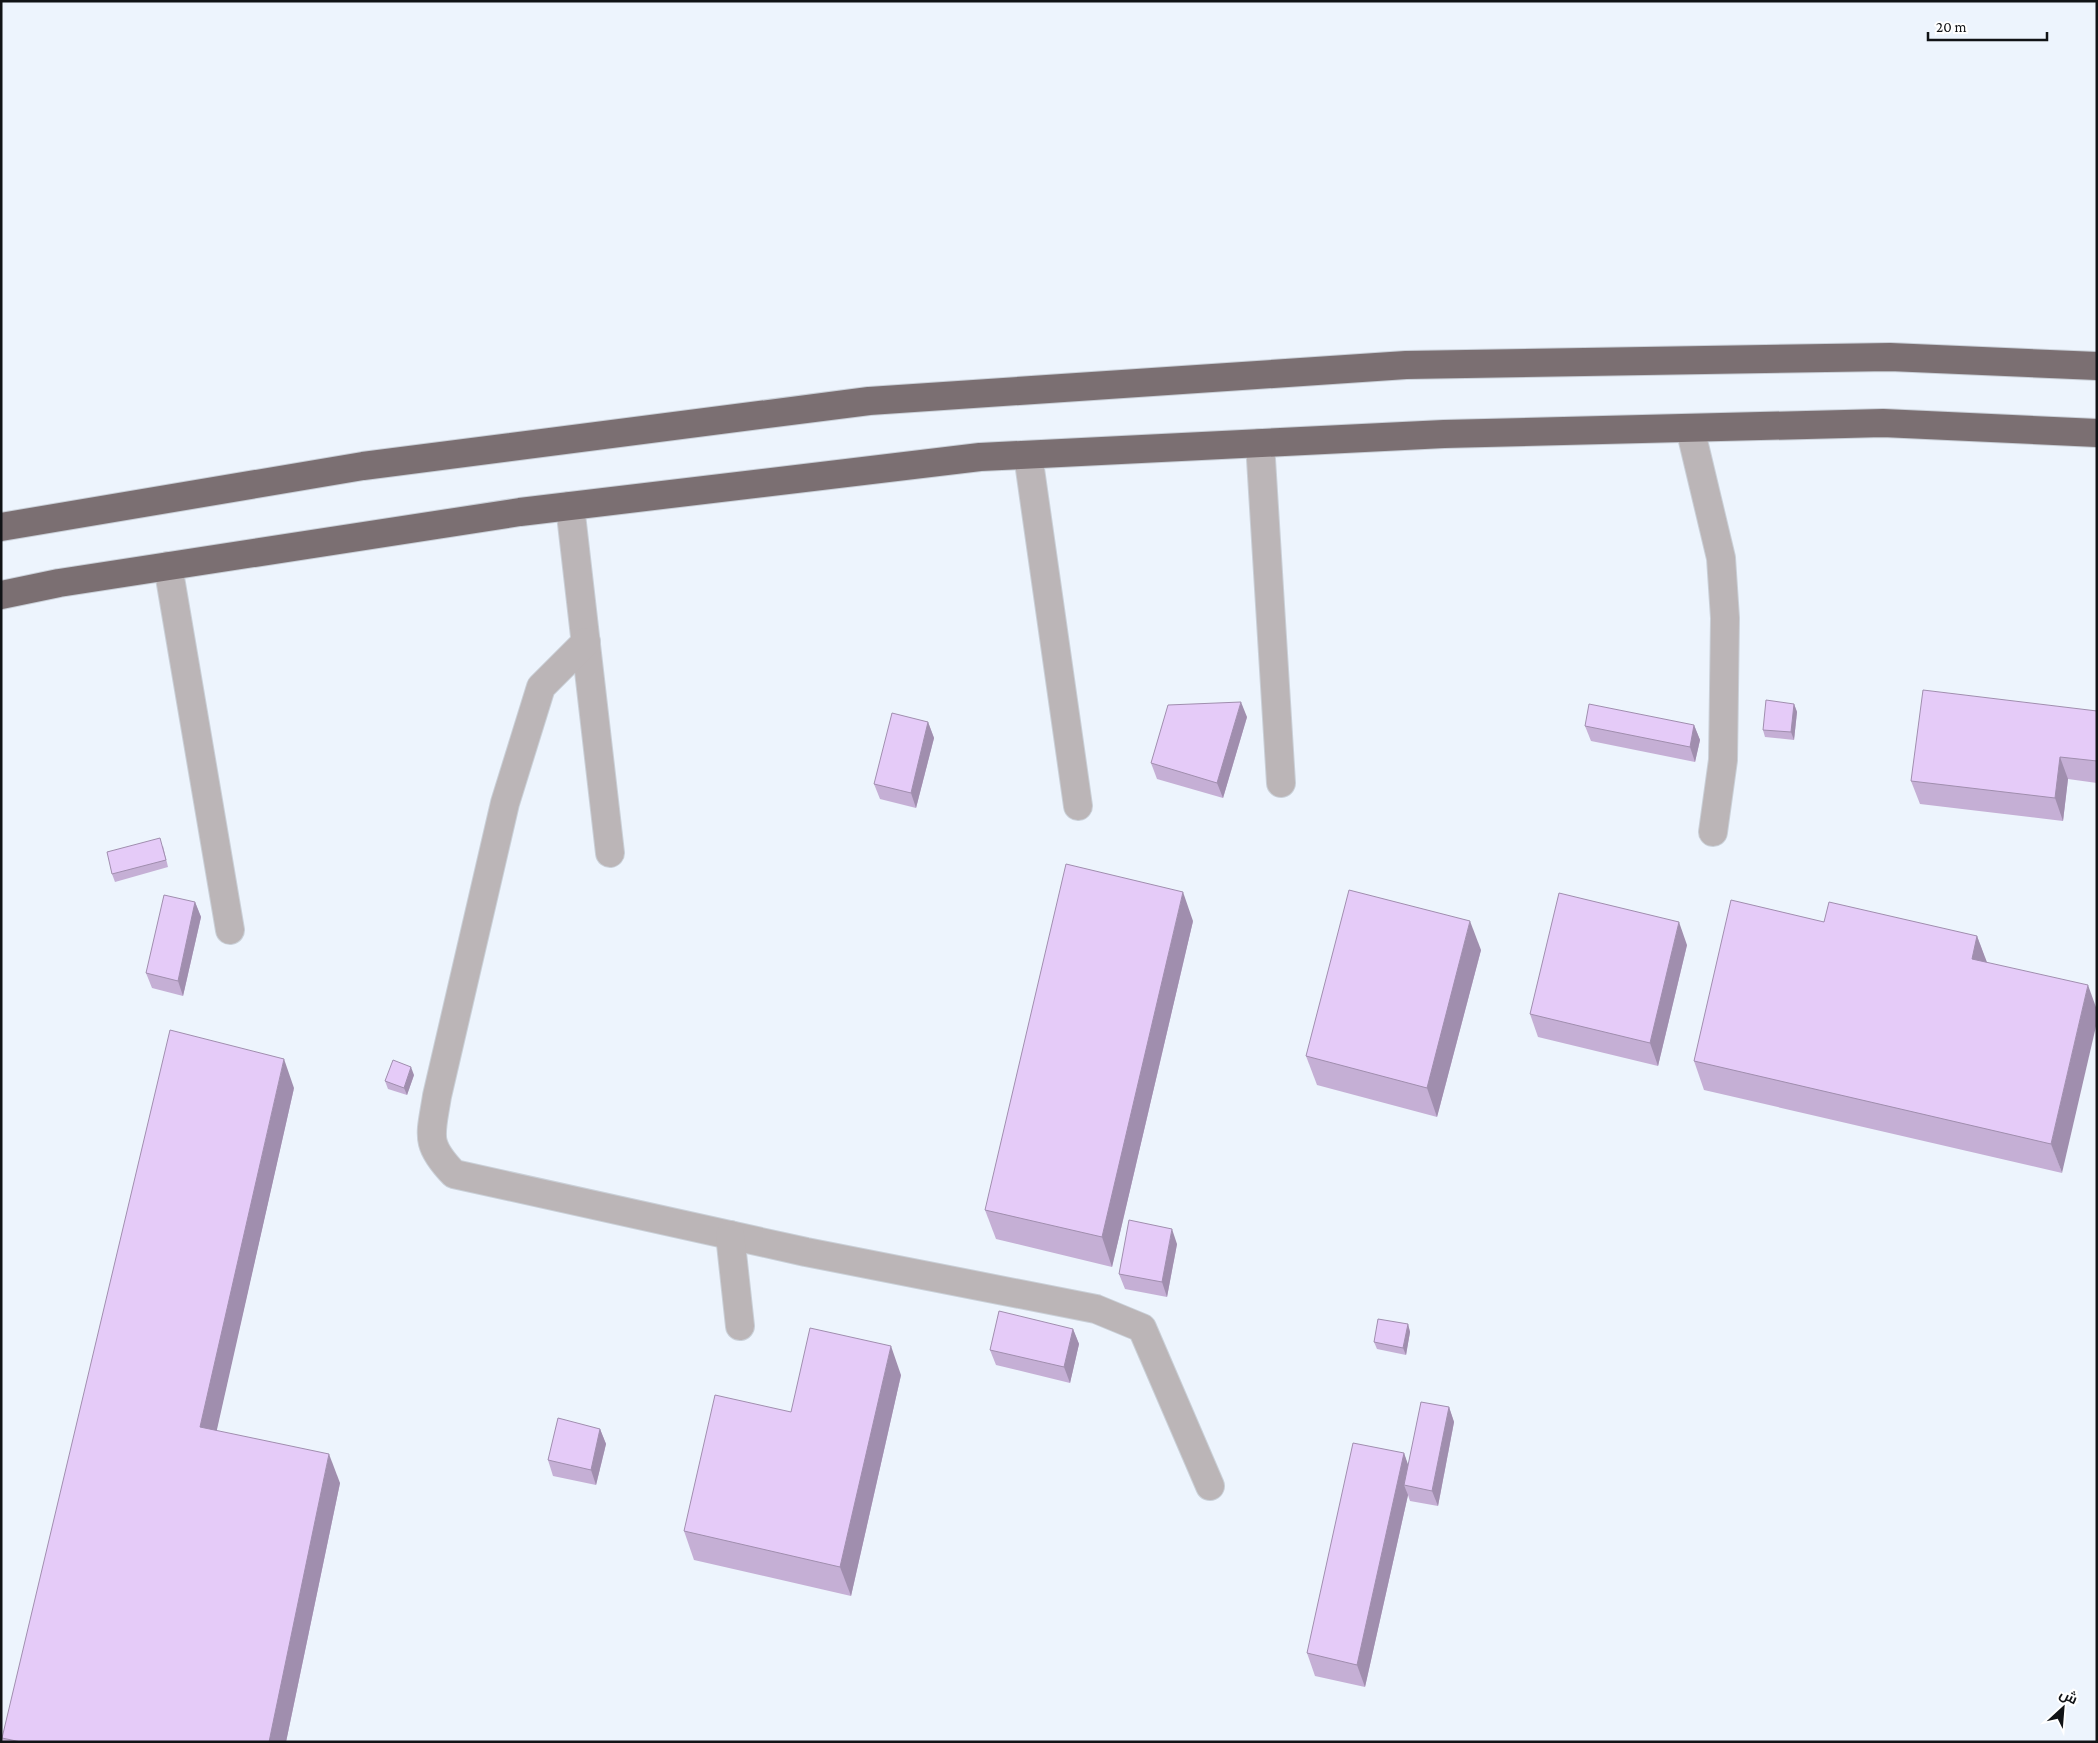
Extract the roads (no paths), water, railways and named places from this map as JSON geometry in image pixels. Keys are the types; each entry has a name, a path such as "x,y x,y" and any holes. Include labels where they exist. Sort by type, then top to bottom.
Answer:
{"highway":[{"path":"1,527 363,466 869,401 1406,365 1890,357 2097,366"},
{"path":"1,595 59,583 520,512 980,457 1444,434 1690,428 1883,424 2097,433"}],"lane":[{"path":"1690,428 1721,558 1725,618 1723,760 1713,832"},
{"path":"1260,443 1281,784"},
{"path":"1028,455 1078,806"},
{"path":"570,506 610,853"},
{"path":"168,566 230,930"},
{"path":"586,642 541,687 505,803 437,1096 431,1139 439,1159 454,1174 730,1235 1096,1309 1142,1328 1210,1486"},
{"path":"730,1235 740,1326"}]}
